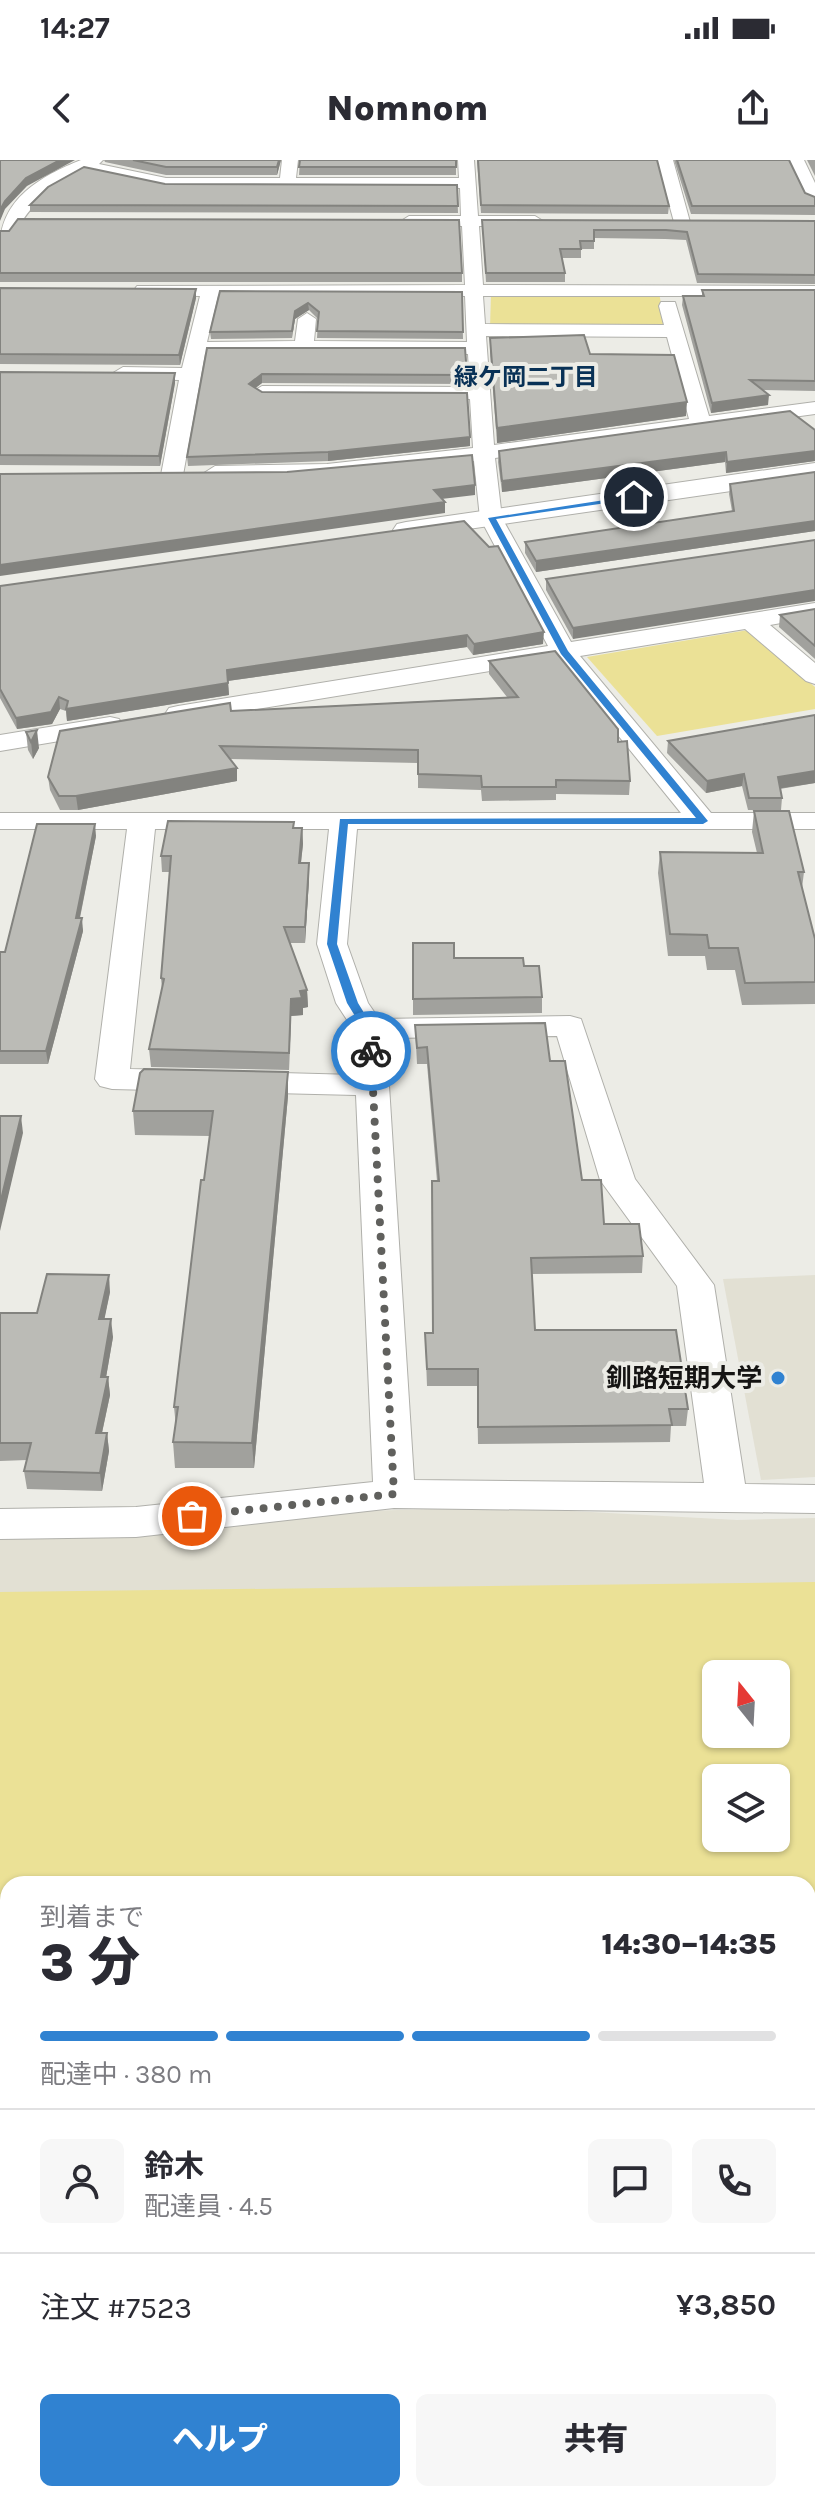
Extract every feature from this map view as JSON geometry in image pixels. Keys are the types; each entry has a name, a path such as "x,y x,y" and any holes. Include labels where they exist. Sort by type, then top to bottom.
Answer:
{"street":[{"path":"287,183 290,160"},
{"path":"466,160 466,236 475,289 484,453 491,518 564,652 639,747 703,821"},
{"path":"665,160 682,222"},
{"path":"796,160 815,200"},
{"path":"0,242 10,220 37,188 88,162 166,183 466,183"},
{"path":"12,188 37,188"},
{"path":"10,220 40,220"},
{"path":"392,221 466,236 546,222"},
{"path":"120,290 815,291"},
{"path":"172,475 190,374 210,290"},
{"path":"665,290 701,423"},
{"path":"304,347 307,319"},
{"path":"196,348 304,347 674,331"},
{"path":"111,373 190,374"},
{"path":"262,392 482,393"},
{"path":"146,475 327,470 484,453 815,408"},
{"path":"383,533 815,471"},
{"path":"528,583 558,578"},
{"path":"0,743 815,610"},
{"path":"750,620 815,676"},
{"path":"639,747 669,741"},
{"path":"0,793 7,821 815,821"},
{"path":"142,821 112,1079 374,1085"},
{"path":"344,821 332,944 352,1003 369,1029 394,1494"},
{"path":"369,1029 570,1026 618,1180 695,1285 727,1498"},
{"path":"0,1524 136,1522 394,1494 815,1499"}],"shaded area":[{"path":"491,293 659,293 666,328 490,328"},
{"path":"748,630 815,687 815,709 657,736 587,657"},
{"name":"釧路短期大学","path":"815,1275 815,1477 761,1480 723,1279"},
{"path":"500,1507 737,1520 815,1518 815,1876 0,1876 0,1534 364,1511"},
{"path":"815,1582 815,1876 0,1876 0,1592"}],"building":[{"path":"0,160 60,160 26,178 0,210"},
{"path":"133,160 279,160 277,167 166,167"},
{"path":"300,160 456,160 456,167 299,167"},
{"path":"478,160 657,160 669,206 481,205"},
{"path":"677,160 789,160 805,193 815,197 815,206 692,206"},
{"path":"84,167 165,184 457,185 458,206 30,205 48,187"},
{"path":"18,219 459,220 462,273 0,273 0,231 9,231"},
{"path":"482,220 815,221 815,275 698,274 687,232 666,230 594,230 594,241 580,241 581,249 560,249 565,273 486,273"},
{"path":"0,288 196,289 179,355 0,354"},
{"path":"702,290 815,290 815,381 750,380 769,395 712,403 683,296 704,296"},
{"path":"220,291 462,292 463,332 317,331 319,312 308,303 295,311 292,331 210,332"},
{"path":"584,335 590,354 674,355 687,402 497,428 490,338"},
{"path":"207,348 465,348 467,375 262,374 249,384 262,392 467,393 470,437 328,452 187,457"},
{"path":"0,372 175,373 159,456 0,455"},
{"path":"790,411 815,430 815,451 727,462 726,452 502,481 499,451"},
{"path":"472,455 475,485 434,490 445,502 0,565 0,474 287,472"},
{"path":"815,472 815,521 536,561 525,542 734,511 730,484"},
{"path":"464,521 489,547 498,546 544,632 474,644 467,635 227,670 228,683 66,709 68,701 59,697 51,712 16,718 0,689 0,586"},
{"path":"815,540 815,590 573,628 546,579"},
{"path":"815,609 815,646 780,615"},
{"path":"555,651 618,729 618,742 627,741 630,781 556,780 556,787 482,787 481,776 418,774 418,750 220,746 237,768 76,796 59,796 48,777 60,731 230,703 231,711 518,697 489,661"},
{"path":"815,715 815,771 778,777 782,798 749,798 744,774 707,781 668,741"},
{"path":"37,730 31,742 26,732"},
{"path":"754,811 789,811 804,872 798,872 815,939 815,982 745,983 738,948 709,948 707,935 670,934 660,852 763,853"},
{"path":"168,821 294,822 293,828 302,828 299,863 309,863 305,927 284,927 307,990 300,991 302,998 291,999 289,1053 149,1049 164,979 161,978 171,856 161,856"},
{"path":"37,824 95,824 76,918 82,918 46,1051 0,1051 0,952 5,952"},
{"path":"413,943 454,943 454,958 523,958 524,966 539,966 542,997 413,999"},
{"path":"545,1023 550,1061 565,1061 582,1180 601,1180 604,1224 639,1224 643,1256 531,1258 535,1330 676,1330 688,1409 669,1409 672,1425 478,1427 478,1369 427,1369 425,1333 433,1333 432,1181 439,1181 427,1047 417,1048 415,1025"},
{"path":"144,1069 288,1072 252,1443 173,1442 178,1407 174,1407 201,1180 204,1180 213,1111 133,1111 140,1073"},
{"path":"0,1116 21,1116 0,1204"},
{"path":"47,1274 109,1275 99,1319 111,1319 101,1377 108,1377 96,1433 107,1433 100,1473 24,1471 31,1443 0,1443 0,1313 37,1313"}],"way so far":[{"path":"192,1516 394,1494 371,1051"}],"place":[{"name":"釧路短期大学","path":"778,1378"}],"district":[{"name":"緑ケ岡二丁目","path":"526,377"}],"route":[{"path":"371,1051 369,1029 352,1003 332,944 344,821 703,821 639,747 564,652 491,518 634,497"}]}
